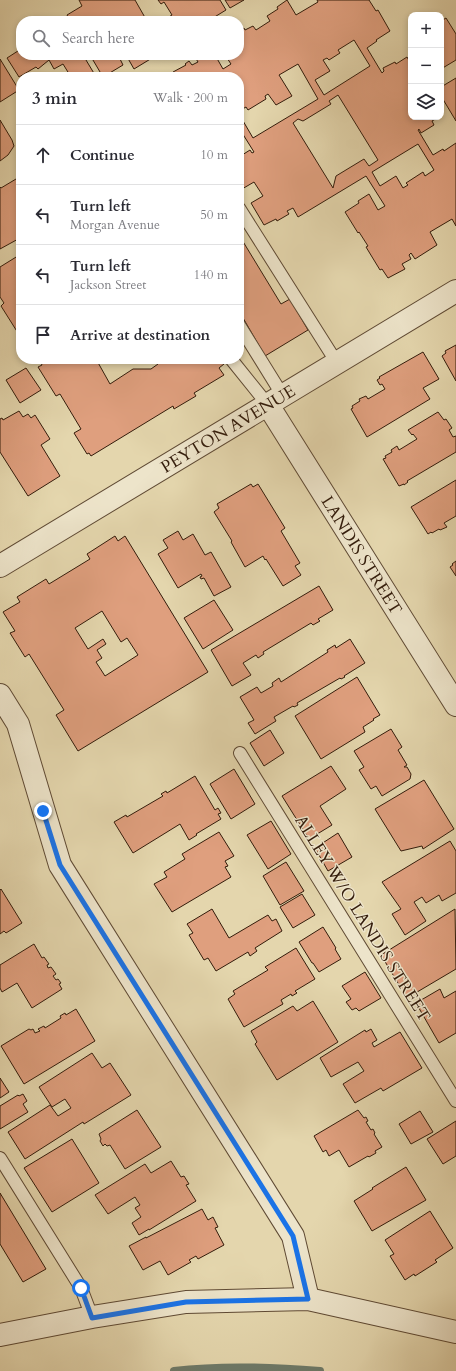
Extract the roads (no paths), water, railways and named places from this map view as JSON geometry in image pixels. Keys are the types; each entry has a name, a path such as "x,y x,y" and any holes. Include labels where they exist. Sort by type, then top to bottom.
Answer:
{"street":[{"name":"PEYTON AVENUE","path":"0,566 456,291"},
{"name":"LANDIS STREET","path":"275,401 456,705"},
{"path":"0,695 18,724 60,865 293,1236 308,1299"},
{"path":"0,1335 186,1302 308,1299 456,1332"}],"lane":[{"path":"244,216 337,363"},
{"path":"244,336 275,401"},
{"path":"236,364 275,401"},
{"name":"ALLEY W/O LANDIS STREET","path":"240,753 456,1101"},
{"path":"0,1158 81,1288 92,1318"}],"waterway":[{"path":"174,1371 247,1367 320,1371"}]}
